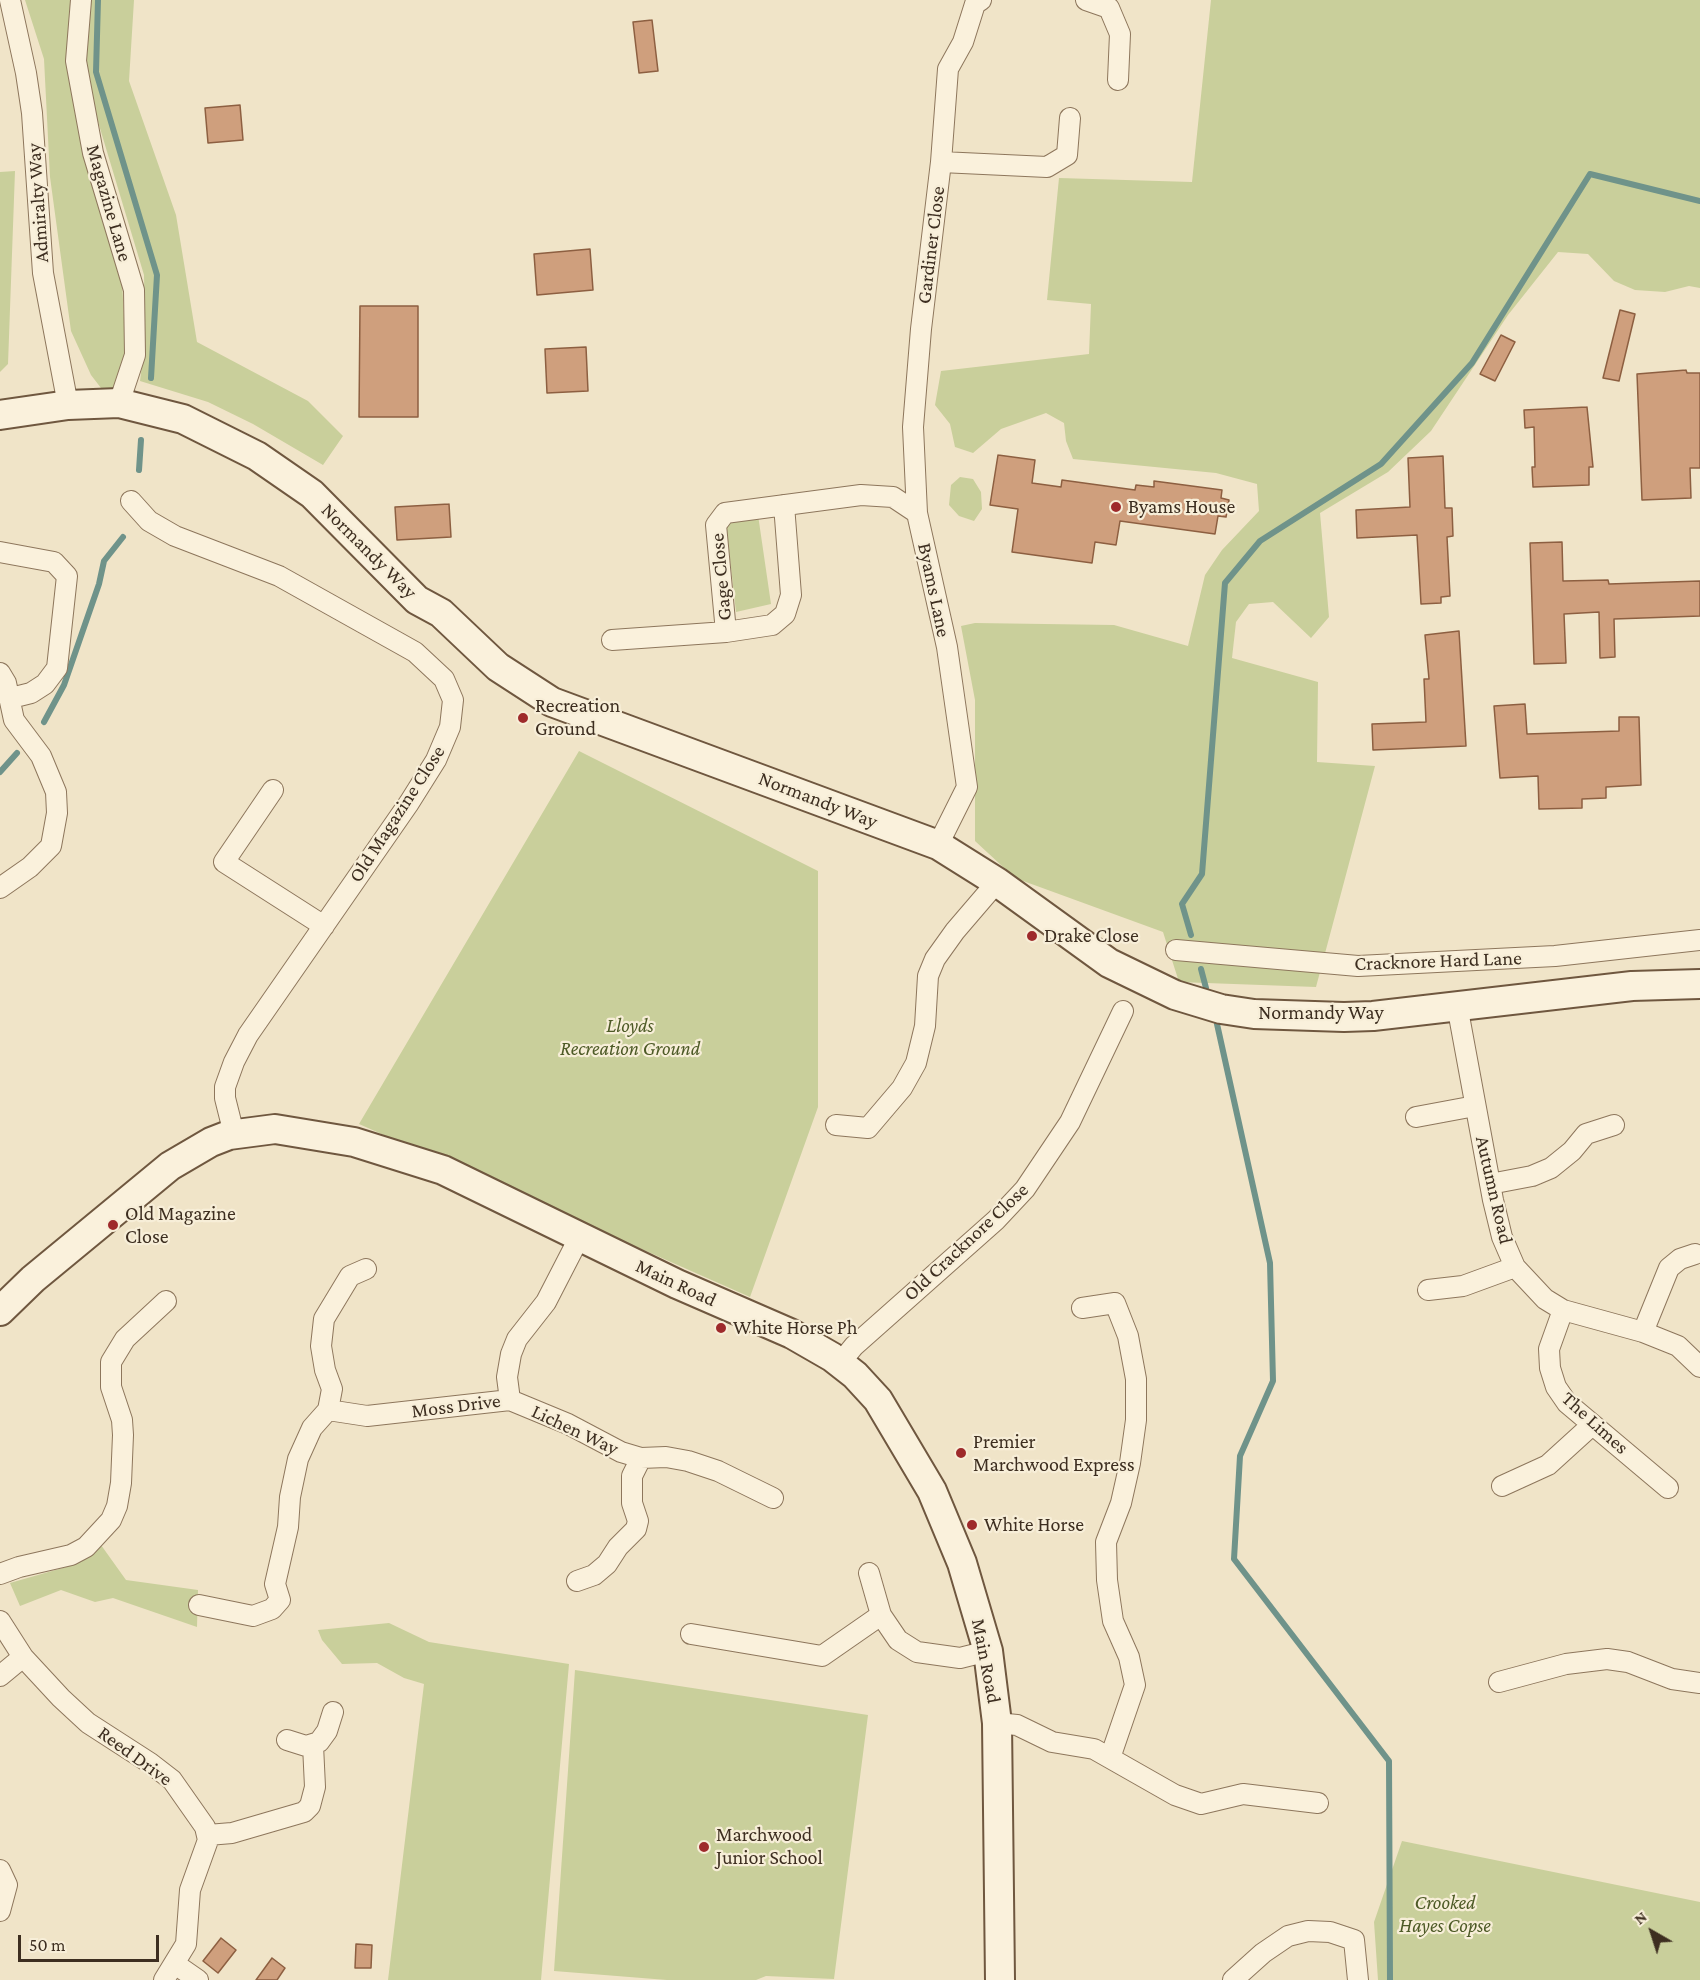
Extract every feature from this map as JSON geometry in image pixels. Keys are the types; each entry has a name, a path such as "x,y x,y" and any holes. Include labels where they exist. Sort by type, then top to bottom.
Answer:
{"street":[{"name":"Admiralty Way","path":"10,0 30,103 43,273 68,405"},
{"name":"Magazine Lane","path":"81,0 76,61 80,84 93,153 134,290 135,355 119,404"},
{"name":"Gardiner Close","path":"921,329 941,162 948,69 963,42 975,4 981,0"},
{"path":"1086,0 1109,8 1120,34 1118,80"},
{"name":"Gardiner Close","path":"941,162 1047,167 1067,155 1070,118"},
{"name":"Byams Lane","path":"921,329 913,426 917,513 947,647 967,787 938,845"},
{"name":"Normandy Way","path":"0,415 68,405 119,404 183,419 257,456 312,494 417,600 441,614 498,667 552,702 938,845 997,882 1109,963 1150,984 1198,1003 1254,1014 1313,1017 1373,1016 1632,986 1700,984"},
{"name":"Gage Close","path":"726,632 716,525 725,513 861,495 893,497 917,513"},
{"name":"Old Magazine Close","path":"131,501 149,522 174,536 279,576 415,652 437,670 450,689 453,711 450,727 436,760 248,1035 234,1062 225,1087 225,1098 234,1134"},
{"name":"Gage Close","path":"612,640 726,632 772,625 785,614 791,595 784,505"},
{"path":"0,552 54,562 67,576 57,668 45,684 31,693 11,698"},
{"path":"0,673 11,698 14,720 41,756 56,792 57,813 51,846 30,867 0,888"},
{"path":"273,790 224,862 324,926"},
{"path":"836,1125 868,1128 902,1088 918,1054 925,1026 927,985 935,959 955,931 997,882"},
{"name":"Cracknore Hard Lane","path":"1176,950 1358,966 1556,956 1700,940"},
{"name":"Autumn Road","path":"1457,1005 1490,1184 1502,1237 1515,1267 1545,1299 1563,1310 1643,1332 1678,1347 1700,1367"},
{"name":"Old Cracknore Close","path":"840,1363 854,1346 996,1220 1025,1190 1070,1122 1123,1011"},
{"path":"1416,1117 1475,1106"},
{"path":"1490,1184 1532,1176 1551,1168 1572,1151 1586,1134 1614,1125"},
{"name":"Main Road","path":"0,1311 33,1279 170,1166 211,1142 234,1134 275,1129 354,1142 405,1156 466,1180 692,1291 792,1334 840,1363 878,1400 932,1491 962,1563 988,1651 997,1723 1000,1980"},
{"name":"Moss Drive","path":"328,1410 367,1416 510,1400 507,1377 511,1353 517,1339 546,1302 580,1236"},
{"path":"1643,1332 1669,1268 1680,1259 1695,1254"},
{"path":"1428,1290 1463,1286 1515,1267"},
{"path":"199,1605 253,1616 272,1609 280,1600 275,1584 288,1527 290,1497 298,1459 312,1428 328,1410 332,1389 325,1370 321,1346 324,1319 350,1276 366,1269"},
{"path":"0,1574 19,1567 71,1555 86,1547 111,1520 122,1483 123,1435 122,1420 111,1387 111,1362 125,1339 166,1301"},
{"path":"1082,1308 1115,1303 1128,1336 1136,1379 1136,1420 1130,1463 1121,1503 1106,1542 1107,1580 1113,1621 1129,1658 1135,1685 1110,1758"},
{"name":"The Limes","path":"1563,1310 1549,1349 1550,1368 1556,1387 1567,1403 1668,1488"},
{"name":"Lichen Way","path":"510,1400 568,1424 621,1452 641,1458"},
{"path":"1502,1486 1548,1465 1592,1425"},
{"path":"577,1581 594,1575 607,1564 618,1547 636,1529 638,1521 632,1503 632,1476 641,1458 666,1457 688,1461 718,1471 773,1498"},
{"path":"869,1573 881,1615 898,1640 917,1652 960,1658 988,1651"},
{"path":"691,1634 822,1656 881,1615"},
{"name":"Reed Drive","path":"0,1621 23,1657 77,1714 172,1780 194,1809 208,1835"},
{"path":"0,1676 23,1657"},
{"path":"1499,1682 1566,1664 1608,1659 1628,1662 1672,1679 1700,1683"},
{"path":"287,1740 313,1745 323,1738 333,1712"},
{"path":"997,1723 1017,1725 1052,1742 1094,1749 1175,1795 1201,1804 1243,1794 1318,1803"},
{"path":"198,1980 170,1972 186,1944 190,1890 208,1835 232,1833 304,1812 310,1806 315,1787 313,1745"},
{"path":"0,1870 7,1885 0,1911"},
{"path":"1233,1980 1263,1953 1288,1936 1308,1931 1330,1932 1354,1940 1359,1980"}],"green space":[{"path":"25,0 74,0 122,281 126,355 111,395 101,388 91,375 71,331 50,177 44,59"},
{"path":"90,0 134,0 129,81 176,215 197,342 308,401 343,436 323,465 253,424 208,402 140,381 145,342 144,275 93,105 85,48"},
{"path":"1211,0 1700,0 1700,288 1689,286 1665,292 1635,290 1614,281 1588,254 1558,252 1508,315 1431,431 1388,472 1320,513 1329,617 1311,638 1273,602 1249,604 1236,622 1232,658 1318,682 1317,762 1375,766 1316,987 1179,982 1163,932 1015,878 975,841 975,700 961,626 975,623 1114,625 1188,646 1205,575 1222,550 1259,511 1257,484 1216,473 1073,459 1066,441 1064,423 1046,413 1001,429 973,453 955,447 950,424 935,405 941,371 1089,354 1091,304 1047,300 1059,178 1192,182"},
{"path":"15,171 8,364 0,372 0,172"},
{"path":"960,477 973,479 981,492 982,509 974,521 959,516 949,505 951,485"},
{"path":"758,515 771,604 736,612 726,524"},
{"name":"Lloyds Recreation Ground","path":"579,751 818,871 818,1107 750,1297 359,1124"},
{"path":"101,1545 126,1580 198,1590 197,1627 113,1598 95,1602 61,1590 20,1606 10,1583 66,1567"},
{"path":"389,1623 429,1642 569,1664 541,1980 388,1980 424,1684 404,1678 377,1663 342,1664 322,1640 318,1630"},
{"name":"Marchwood Junior School","path":"575,1670 868,1715 834,1979 766,1976 756,1980 667,1980 554,1971"},
{"name":"Crooked Hayes Copse","path":"1402,1841 1700,1902 1700,1980 1378,1980 1374,1922"}],"building":[{"path":"652,20 658,71 639,73 633,22"},
{"path":"240,105 243,140 208,143 205,108"},
{"path":"590,249 593,290 537,295 534,254"},
{"path":"360,306 418,306 418,417 359,417"},
{"path":"1620,310 1635,314 1619,381 1603,378"},
{"path":"1501,335 1515,342 1495,381 1480,374"},
{"path":"586,347 588,391 547,393 545,349"},
{"path":"1686,370 1687,373 1700,373 1700,468 1690,468 1691,498 1642,500 1637,374"},
{"path":"1587,407 1593,467 1589,467 1589,485 1533,487 1534,427 1525,428 1524,410"},
{"name":"Byams House","path":"998,455 1035,460 1032,483 1061,487 1062,480 1135,490 1136,485 1154,487 1154,481 1222,490 1221,498 1229,500 1226,517 1218,516 1215,534 1120,521 1116,545 1095,542 1092,563 1012,552 1018,509 990,505"},
{"path":"1443,456 1445,508 1452,508 1453,536 1447,537 1450,596 1441,597 1441,603 1421,604 1417,535 1357,538 1356,510 1410,507 1408,458"},
{"path":"449,504 451,537 397,540 395,507"},
{"path":"1562,542 1563,581 1608,580 1609,584 1700,581 1700,616 1614,619 1615,657 1600,658 1599,612 1564,614 1566,663 1534,664 1530,543"},
{"path":"1459,631 1466,746 1373,750 1372,724 1426,722 1424,679 1429,679 1425,635"},
{"path":"1525,704 1527,734 1619,731 1619,717 1639,717 1641,785 1606,787 1606,798 1582,799 1582,808 1539,809 1538,776 1500,778 1494,706"},
{"path":"221,1938 236,1950 218,1973 203,1961"},
{"path":"356,1944 372,1945 371,1968 355,1968"},
{"path":"272,1958 285,1968 277,1980 256,1980"}],"waterway":[{"path":"98,0 96,72 157,275 151,378"},
{"path":"1191,935 1182,904 1202,874 1225,583 1260,541 1381,464 1472,363 1590,174 1700,201"},
{"path":"139,470 141,440"},
{"path":"44,722 64,685 99,584 104,561 123,537"},
{"path":"0,772 17,753"},
{"path":"1201,969 1206,988"},
{"path":"1217,1024 1270,1263 1273,1381 1240,1456 1234,1559 1389,1761 1390,1980"}],"place":[{"name":"Byams House","path":"1116,507"},
{"name":"Recreation Ground","path":"523,718"},
{"name":"Drake Close","path":"1032,936"},
{"name":"Old Magazine Close","path":"113,1225"},
{"name":"White Horse Ph","path":"721,1328"},
{"name":"Premier Marchwood Express","path":"961,1453"},
{"name":"White Horse","path":"972,1525"},
{"name":"Marchwood Junior School","path":"704,1847"}]}
